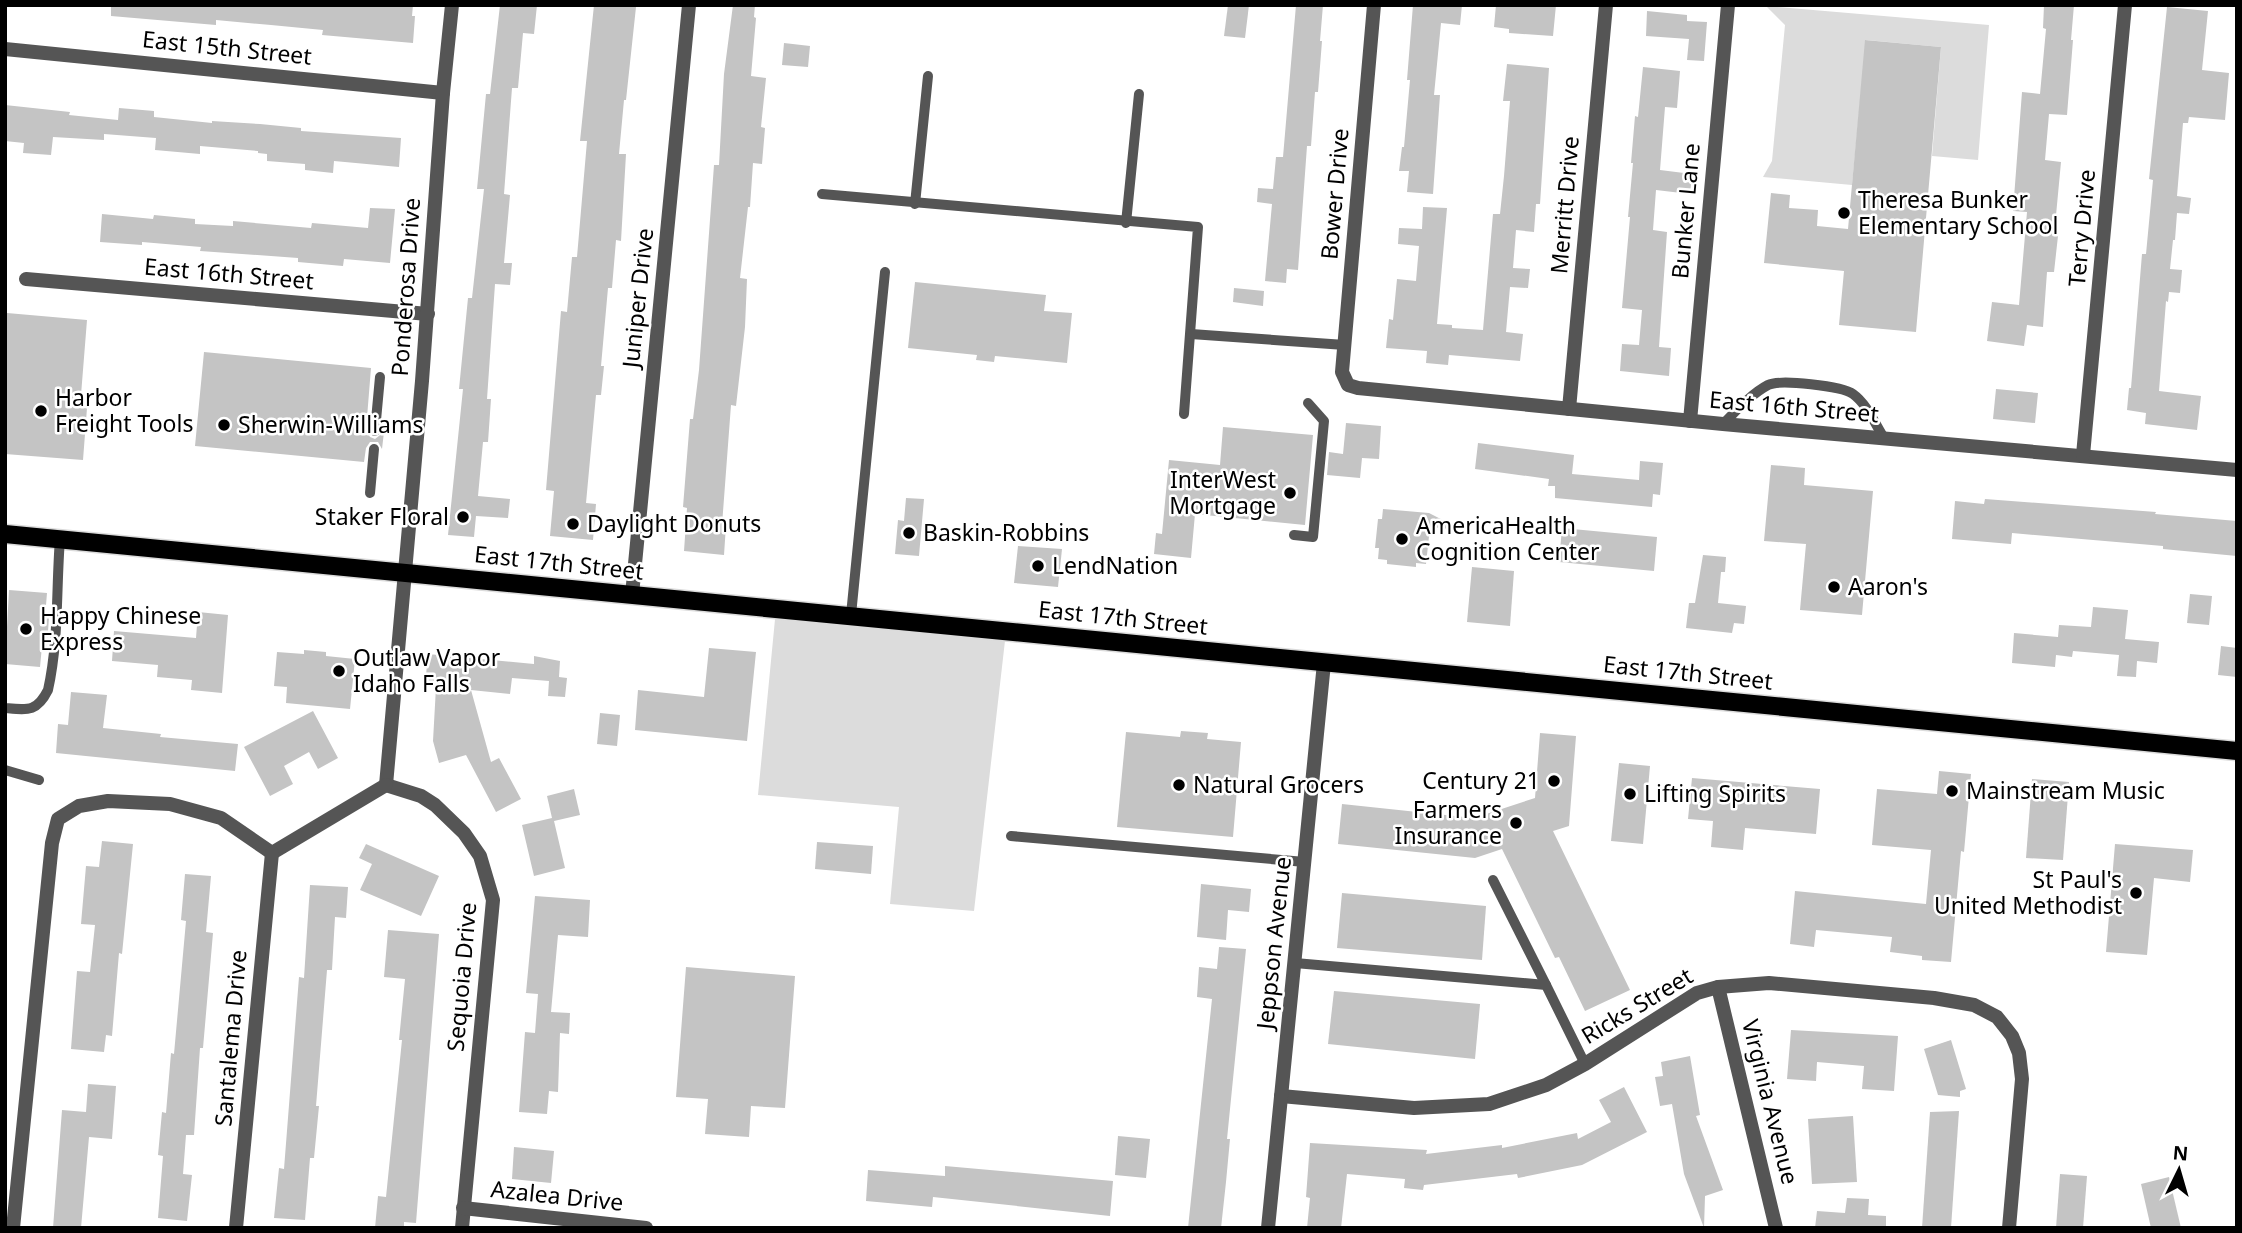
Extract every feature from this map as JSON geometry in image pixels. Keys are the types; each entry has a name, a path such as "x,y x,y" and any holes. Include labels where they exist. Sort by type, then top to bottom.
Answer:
{"main road":[{"name":"East 17th Street","path":"5,534 2237,751"}],"street":[{"name":"Ponderosa Drive","path":"404,573 428,314 443,93 452,5"},
{"name":"Juniper Drive","path":"632,595 689,5"},
{"name":"Bower Drive","path":"1348,384 1342,372 1374,5"},
{"name":"Merritt Drive","path":"1569,409 1606,5"},
{"name":"Bunker Lane","path":"1690,421 1728,5"},
{"name":"Terry Drive","path":"2083,456 2125,5"},
{"name":"East 15th Street","path":"5,49 443,93"},
{"name":"East 16th Street","path":"26,279 428,314"},
{"name":"East 16th Street","path":"1348,384 1369,389 1690,421 2237,470"},
{"path":"13,1228 52,843 58,819 79,806 108,801 170,804 221,818 272,853 386,785 404,573"},
{"name":"Jeppson Avenue","path":"1268,1228 1324,663"},
{"name":"Sequoia Drive","path":"386,785 421,796 435,805 464,833 480,856 493,900 461,1228"},
{"name":"Santalema Drive","path":"236,1228 272,853"},
{"name":"Ricks Street","path":"1281,1096 1415,1108 1489,1104 1546,1085 1585,1064 1697,993 1718,987 1769,983 1934,998 1974,1005 1997,1017 2012,1036 2019,1053 2022,1079 2009,1228"},
{"name":"Virginia Avenue","path":"1718,987 1776,1228"},
{"name":"Azalea Drive","path":"463,1208 646,1228"}],"lane":[{"path":"915,204 928,76"},
{"path":"1126,223 1139,94"},
{"path":"822,194 1126,223 1198,227 1184,414"},
{"path":"851,615 885,272"},
{"path":"1191,334 1345,345"},
{"path":"375,431 380,377"},
{"path":"1723,424 1751,397 1769,384 1780,382 1839,388 1852,393 1864,405 1884,438"},
{"path":"1294,535 1313,537 1324,421 1308,403"},
{"path":"370,493 374,449"},
{"path":"5,708 27,710 36,707 43,701 48,690 58,603 56,583 60,539"},
{"path":"5,770 39,780"},
{"path":"1012,836 1305,862"},
{"path":"1493,880 1585,1064"},
{"path":"1294,963 1546,985"}],"shaded area":[{"path":"1766,6 1989,25 1978,160 1932,156 1941,47 1866,40 1852,185 1763,177 1772,161 1785,25"},
{"path":"776,609 1006,632 974,911 890,904 899,807 758,795"}],"building":[{"path":"111,5 413,5 413,43 322,35 323,30 216,20 216,25 111,16"},
{"path":"500,5 537,5 534,34 523,33 518,88 512,88 504,194 510,195 504,263 512,263 510,285 495,284 487,399 491,399 488,442 483,442 478,496 510,499 508,518 476,516 474,537 448,535 463,389 459,389 468,298 472,298 484,189 477,189 486,94 490,94"},
{"path":"594,5 636,7 619,154 626,154 621,241 616,240 612,288 608,288 601,366 604,366 601,395 596,395 586,503 596,504 593,540 550,536 554,491 546,490 561,311 567,312 572,257 577,257 587,141 580,141"},
{"path":"733,5 755,5 751,76 766,78 761,127 765,128 762,164 753,163 740,278 747,279 745,327 736,406 731,405 722,525 726,525 724,555 684,551 687,508 683,507 690,419 693,419 699,370 714,165 719,165 724,74"},
{"path":"1228,5 1249,5 1245,38 1224,36"},
{"path":"1296,5 1323,5 1322,41 1311,146 1307,146 1298,270 1287,269 1286,283 1265,281 1272,204 1257,202 1258,188 1273,189 1276,157 1283,157"},
{"path":"1413,5 1462,5 1460,25 1441,23 1434,95 1440,95 1433,194 1407,192 1409,171 1399,171 1410,80 1407,80"},
{"path":"1496,5 1556,5 1553,36 1509,33 1509,29 1494,27"},
{"path":"2044,5 2074,5 2073,40 2067,115 2049,114 2045,160 2061,162 2055,226 2059,227 2054,272 2047,272 2043,327 2027,325 2024,346 1987,341 1992,302 2019,305 2027,212 2013,211 2022,92 2040,94 2046,29 2043,28"},
{"path":"2167,7 2208,11 2202,70 2229,73 2225,120 2189,117 2188,123 2183,123 2177,196 2191,198 2189,214 2177,213 2173,240 2170,269 2182,270 2180,293 2169,292 2168,302 2166,301 2159,391 2201,396 2197,430 2145,424 2146,413 2127,410 2142,254 2146,254 2153,180 2149,179"},
{"path":"1647,11 1687,15 1687,21 1707,22 1704,61 1687,60 1689,39 1646,36"},
{"path":"1865,40 1941,47 1916,332 1839,325 1844,271 1764,263 1771,193 1790,195 1789,208 1818,210 1817,226 1848,229"},
{"path":"784,43 810,46 808,67 782,65"},
{"path":"1507,64 1549,68 1540,204 1536,204 1534,232 1516,230 1513,268 1530,269 1528,288 1510,287 1506,332 1523,334 1520,361 1449,355 1448,365 1426,363 1427,351 1386,348 1389,319 1393,320 1397,279 1416,281 1419,246 1398,244 1399,228 1422,229 1423,207 1447,208 1437,324 1483,330 1493,214 1500,214 1504,176 1510,101 1503,101"},
{"path":"1643,67 1680,71 1677,108 1665,107 1660,170 1692,174 1690,194 1656,190 1653,230 1667,232 1659,347 1671,348 1669,376 1620,371 1622,344 1639,345 1642,310 1622,308 1635,116 1638,117"},
{"path":"5,105 118,120 119,108 154,111 154,117 401,138 399,167 334,161 333,173 305,170 305,164 267,161 267,154 258,151 200,146 200,154 155,150 156,138 104,134 104,140 53,137 51,155 23,153 24,143 5,141"},
{"path":"370,208 395,209 390,263 344,259 343,266 298,262 298,258 200,251 201,247 100,242 102,214 153,219 154,215 195,219 195,224 233,226 233,221 311,228 312,223 368,228"},
{"path":"915,282 1046,295 1044,311 1072,313 1067,363 995,356 994,362 976,360 977,355 908,348"},
{"path":"1234,288 1264,291 1263,306 1233,302"},
{"path":"7,313 87,320 81,395 88,395 83,460 5,454"},
{"path":"204,352 371,368 366,430 370,437 375,439 384,432 382,449 378,442 370,442 366,448 364,462 195,446"},
{"path":"1996,389 2038,393 2035,423 1993,419"},
{"path":"1346,423 1381,426 1379,459 1362,458 1360,478 1327,475 1329,452 1343,454"},
{"path":"1223,427 1313,435 1305,525 1195,514 1191,558 1154,554 1156,533 1162,534 1169,460 1220,465"},
{"path":"1478,443 1574,455 1572,474 1639,480 1640,461 1663,463 1660,495 1653,494 1652,507 1555,498 1555,486 1548,486 1549,479 1475,469"},
{"path":"1771,465 1805,468 1804,485 1873,491 1862,615 1800,610 1806,544 1764,541"},
{"name":"Baskin-Robbins","path":"906,498 924,499 919,556 895,554 898,520 904,521"},
{"path":"1985,499 2237,521 2237,556 2163,549 2163,546 2012,533 2011,544 1952,539 1955,501 1984,504"},
{"name":"AmericaHealth Cognition Center","path":"1383,509 1429,513 1462,530 1430,527 1426,564 1416,563 1416,567 1387,564 1387,560 1378,559 1379,548 1375,548 1378,519 1382,519"},
{"path":"1562,528 1657,537 1654,571 1559,562"},
{"name":"LendNation","path":"1018,546 1062,549 1058,587 1014,583"},
{"path":"1703,555 1726,557 1725,572 1721,572 1718,603 1746,606 1744,624 1734,623 1732,633 1686,628 1689,603 1695,603"},
{"path":"1472,567 1514,571 1510,626 1467,622"},
{"path":"9,590 47,593 47,646 42,646 40,667 5,664"},
{"path":"2190,594 2212,596 2209,625 2187,623"},
{"path":"2093,607 2128,610 2125,639 2159,642 2157,663 2137,661 2136,677 2117,676 2119,655 2073,651 2072,657 2056,655 2055,667 2012,663 2014,633 2058,637 2059,625 2091,627"},
{"path":"198,612 228,615 222,693 191,690 192,680 157,677 158,665 112,661 114,631 196,638"},
{"path":"2221,646 2237,648 2237,677 2218,675"},
{"path":"709,648 756,652 747,741 635,730 638,690 704,697"},
{"path":"304,650 355,659 350,709 286,703 287,687 274,686 277,652 304,654"},
{"path":"428,654 534,664 534,656 560,661 559,677 567,678 565,697 548,696 549,681 512,678 510,694 471,690 491,762 499,758 521,799 496,812 466,755 439,763 433,741 436,687 425,686"},
{"path":"71,692 107,695 103,728 161,734 160,737 238,744 235,771 56,753 58,724 68,725"},
{"path":"313,711 338,758 318,769 309,752 284,766 293,784 270,796 244,747"},
{"path":"600,713 620,715 617,746 597,744"},
{"name":"Natural Grocers","path":"1181,731 1208,733 1207,739 1241,742 1233,837 1117,827 1126,732 1180,737"},
{"path":"1540,733 1576,736 1569,826 1553,831 1630,990 1585,1011 1559,957 1555,958 1502,849 1475,858 1338,844 1342,804 1474,818 1535,798"},
{"path":"1619,763 1650,766 1643,844 1611,841"},
{"path":"1939,771 1971,774 1951,962 1922,960 1922,956 1890,952 1892,937 1816,930 1814,947 1790,944 1795,891 1926,904 1931,850 1872,845 1877,789 1937,794"},
{"path":"1692,778 1820,789 1816,834 1745,828 1743,850 1711,847 1713,821 1688,819"},
{"path":"2032,779 2069,782 2063,860 2026,858"},
{"path":"574,789 580,815 554,821 565,868 534,876 522,825 552,818 547,796"},
{"path":"102,841 133,844 112,1036 106,1035 104,1052 71,1049 77,971 90,972 95,925 81,924 86,866 99,867"},
{"path":"817,842 873,846 871,874 815,869"},
{"path":"366,844 439,876 421,916 360,890 372,864 359,858"},
{"path":"2115,844 2193,850 2190,882 2154,878 2147,955 2106,952"},
{"path":"185,874 211,876 206,932 213,933 203,1048 200,1048 194,1135 186,1135 183,1174 192,1175 187,1221 158,1218 163,1156 158,1155 162,1112 166,1113 171,1053 174,1054 186,921 181,920"},
{"path":"1201,884 1251,889 1249,912 1228,910 1226,940 1197,937"},
{"path":"310,885 348,887 346,918 335,917 332,970 327,970 316,1106 319,1106 314,1158 310,1158 305,1220 274,1218 279,1168 284,1169 299,977 304,978"},
{"path":"1342,893 1486,906 1482,960 1337,948"},
{"path":"535,896 590,900 588,937 558,935 551,1012 570,1013 569,1034 560,1033 558,1092 549,1091 547,1114 519,1112 525,1032 535,1033 538,994 526,993"},
{"path":"388,930 439,934 416,1223 404,1222 404,1228 375,1228 378,1196 386,1197 402,1040 399,1040 405,979 384,977"},
{"path":"1219,947 1246,949 1221,1228 1188,1228 1212,999 1197,997 1199,967 1217,969"},
{"path":"686,967 795,976 785,1108 751,1106 749,1137 705,1134 708,1099 676,1097"},
{"path":"1334,991 1480,1004 1475,1059 1328,1044"},
{"path":"1791,1030 1898,1036 1894,1091 1862,1089 1864,1066 1817,1062 1816,1081 1787,1079"},
{"path":"1951,1040 1966,1089 1960,1091 1960,1097 1938,1095 1924,1049"},
{"path":"1690,1056 1700,1115 1696,1116 1723,1190 1705,1196 1704,1228 1684,1174 1672,1104 1660,1106 1655,1077 1663,1076 1661,1062"},
{"path":"88,1084 116,1086 112,1139 89,1137 81,1228 53,1228 62,1110 86,1112"},
{"path":"1624,1087 1647,1132 1582,1165 1518,1178 1517,1174 1424,1185 1423,1190 1404,1188 1405,1179 1347,1174 1341,1228 1307,1228 1310,1143 1427,1150 1426,1154 1502,1145 1502,1148 1577,1133 1578,1139 1611,1122 1599,1100"},
{"path":"1959,1111 1951,1228 1922,1228 1930,1112"},
{"path":"1853,1116 1857,1182 1812,1184 1808,1119"},
{"path":"1118,1136 1150,1139 1146,1178 1115,1175"},
{"path":"514,1147 554,1151 551,1183 512,1179"},
{"path":"945,1166 1113,1181 1110,1216 933,1197 932,1207 866,1201 868,1170 945,1176"},
{"path":"2060,1174 2087,1176 2083,1228 2056,1228"},
{"path":"2169,1177 2181,1228 2151,1228 2141,1184"},
{"path":"1847,1198 1869,1199 1868,1215 1886,1216 1886,1228 1815,1228 1817,1211 1845,1213"}],"place":[{"name":"Theresa Bunker Elementary School","path":"1844,213"},
{"name":"Harbor Freight Tools","path":"41,411"},
{"name":"Sherwin-Williams","path":"224,425"},
{"name":"InterWest Mortgage","path":"1290,493"},
{"name":"Staker Floral","path":"463,517"},
{"name":"Daylight Donuts","path":"573,524"},
{"name":"Baskin-Robbins","path":"909,533"},
{"name":"AmericaHealth Cognition Center","path":"1402,539"},
{"name":"LendNation","path":"1038,566"},
{"name":"Aaron's","path":"1834,587"},
{"name":"Happy Chinese Express","path":"26,629"},
{"name":"Outlaw Vapor Idaho Falls","path":"339,671"},
{"name":"Century 21","path":"1554,781"},
{"name":"Natural Grocers","path":"1179,785"},
{"name":"Mainstream Music","path":"1952,791"},
{"name":"Lifting Spirits","path":"1630,794"},
{"name":"Farmers Insurance","path":"1516,823"},
{"name":"St Paul's United Methodist","path":"2136,893"}]}
